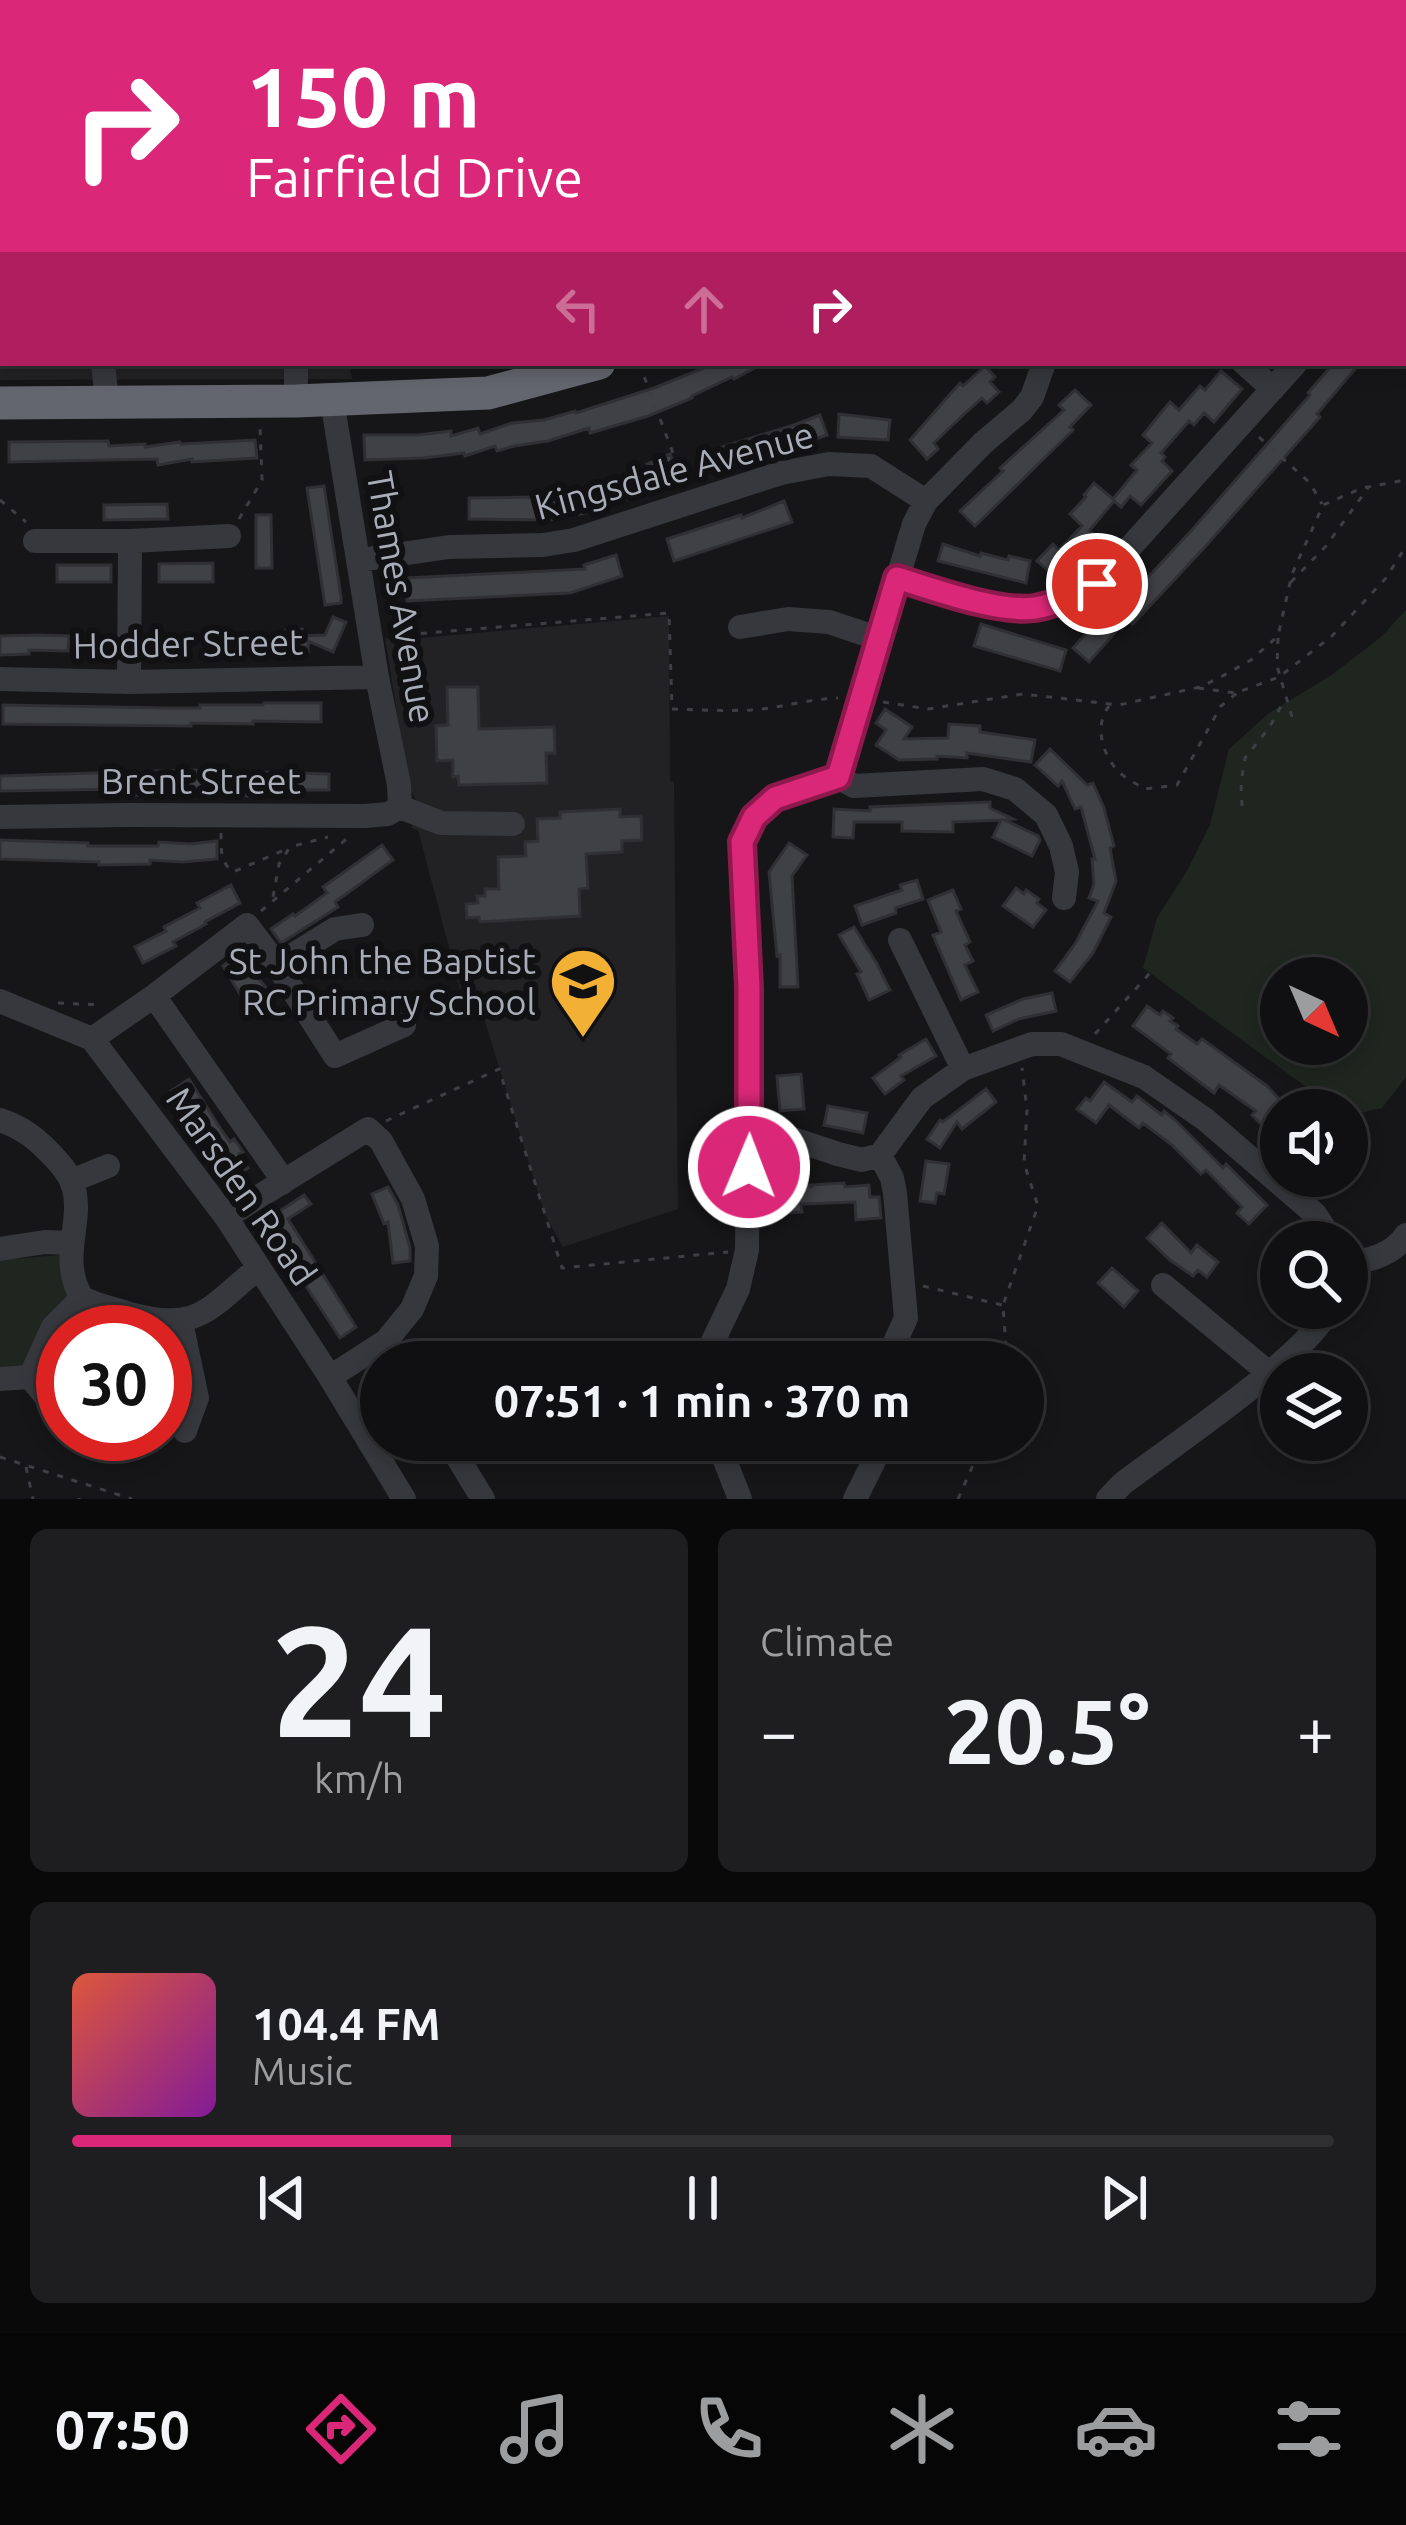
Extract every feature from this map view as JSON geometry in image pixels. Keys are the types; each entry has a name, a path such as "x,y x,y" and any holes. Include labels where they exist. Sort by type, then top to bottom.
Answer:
{"highway":[{"path":"0,403 296,401 488,393 588,366"}],"street":[{"path":"103,366 107,402"},
{"path":"296,366 296,401"},
{"path":"838,777 914,524 926,501 1022,410 1043,366"},
{"path":"1247,366 1273,389"},
{"path":"897,578 961,597 1031,609 1097,584 1293,366"},
{"name":"Thames Avenue","path":"332,400 400,807"},
{"name":"Kingsdale Avenue","path":"359,560 449,547 574,540 781,473 830,464 871,466 926,501"},
{"path":"32,533 130,541 229,536"},
{"path":"129,682 130,541"},
{"path":"740,627 788,619 829,622 880,639"},
{"name":"Hodder Street","path":"0,680 377,676"},
{"path":"713,1341 738,1289 747,1250 749,988 742,842 754,817 775,798 838,777 854,786 982,779 1015,789 1046,815 1067,872 1064,898"},
{"path":"400,807 440,823 513,824"},
{"name":"Brent Street","path":"0,817 365,816 388,814 400,807"},
{"path":"0,1001 92,1039 247,925 335,1056 404,1025"},
{"path":"277,965 334,929 362,925"},
{"path":"900,940 963,1069"},
{"path":"147,1001 282,1183"},
{"name":"Marsden Road","path":"92,1039 226,1217 404,1499"},
{"path":"749,1126 862,1160 880,1155 922,1097 963,1069 1032,1043 1061,1045 1144,1077 1205,1120 1320,1221"},
{"path":"0,1120 38,1140 71,1181 76,1205 58,1242"},
{"path":"226,1217 368,1129 381,1141 413,1198 427,1246 426,1276 397,1341"},
{"path":"880,1155 895,1193 903,1281 906,1318 896,1341"},
{"path":"71,1181 108,1166"},
{"path":"1368,1260 1383,1255 1406,1235"},
{"path":"0,1249 58,1242"},
{"path":"58,1242 82,1298 104,1305"},
{"path":"192,1317 258,1268"},
{"path":"1162,1285 1260,1366"},
{"path":"29,1377 52,1327 82,1298"},
{"path":"1292,1353 1316,1329"},
{"path":"329,1377 360,1364"},
{"path":"192,1366 206,1410 192,1424"},
{"path":"0,1379 29,1377"},
{"path":"29,1377 36,1385"},
{"path":"1108,1499 1260,1380"},
{"path":"460,1461 483,1499"},
{"path":"725,1461 740,1499"},
{"path":"854,1499 874,1461"}],"path":[{"path":"640,366 692,503"},
{"path":"229,536 262,480 259,401"},
{"path":"1244,422 1310,483 1323,505"},
{"path":"1292,717 1277,666 1278,636 1291,582 1323,505 1369,487 1406,480"},
{"path":"1291,582 1327,547 1369,487"},
{"path":"0,500 32,533"},
{"path":"1110,704 1102,714 1100,737 1118,771 1144,788 1177,785 1220,706 1239,692 1279,676 1332,636 1386,578 1406,546"},
{"path":"371,638 669,613 672,710 751,710 818,699 862,698 928,709 1023,694 1119,705 1219,679 1278,636"},
{"path":"1194,688 1239,692"},
{"path":"1242,806 1245,758 1286,699"},
{"path":"222,815 220,849 224,866 233,872 290,847 359,828 247,925"},
{"path":"272,899 279,864 290,847"},
{"path":"1082,1053 1150,974"},
{"path":"47,1002 147,1001"},
{"path":"1006,1341 1003,1305 1038,1206 1024,1163 1027,1110 1020,1048"},
{"path":"368,1129 499,1069 562,1268 747,1250"},
{"path":"903,1281 1003,1305"},
{"path":"0,1457 132,1499"},
{"path":"958,1499 975,1461"},
{"path":"25,1465 33,1499"}],"shaded area":[{"path":"0,366 350,366 352,379 0,380"},
{"path":"1406,610 1406,1077 1382,1108 1368,1111 1368,1089 1309,1089 1276,1065 1368,1065 1368,957 1260,957 1260,1053 1143,968 1157,918 1210,825 1229,749 1269,713 1330,676 1381,637"},
{"name":"St John the Baptist RC Primary School","path":"669,616 678,1209 563,1247 545,1215 482,1012 460,989 418,830 411,828 420,807 409,788 385,638"},
{"path":"60,1255 70,1296 64,1305 36,1305 36,1348 22,1369 0,1369 0,1260"}],"building":[{"path":"709,366 758,366 648,416 590,433 589,428 548,441 497,451 495,446 465,456 365,460 364,435 451,431 451,436 478,428 480,434 512,423 576,413"},
{"path":"985,366 999,392 987,403 982,398 962,416 934,443 938,449 927,459 910,440 960,383 963,386"},
{"path":"1331,366 1357,366 1317,414 1320,417 1204,548 1133,624 1127,619 1089,662 1073,648 1105,612 1111,617 1191,531"},
{"path":"1221,371 1242,389 1214,422 1204,413 1194,425 1189,421 1161,453 1172,471 1141,505 1130,496 1121,507 1114,501 1089,531 1084,542 1094,552 1082,565 1073,556 1054,576 1037,561 1053,544 1059,550 1082,526 1070,514 1094,483 1113,499 1137,470 1131,465 1152,443 1143,435 1170,402 1179,410"},
{"path":"1075,390 1091,405 1070,427 1073,430 975,526 960,511 1064,410 1059,405"},
{"path":"839,414 890,420 888,440 838,437"},
{"path":"820,415 827,435 729,468 722,447"},
{"path":"255,440 257,458 158,465 157,459 9,462 9,442 108,441 109,446 145,447"},
{"path":"670,454 680,479 652,492 549,520 469,519 469,498 535,497 535,501 573,492 574,496 650,470 647,464"},
{"path":"324,486 341,597 341,603 325,605 307,488"},
{"path":"784,501 792,522 674,561 667,539"},
{"path":"167,504 168,519 104,520 104,505"},
{"path":"256,515 271,515 272,568 256,568"},
{"path":"943,544 980,556 1030,561 1026,583 938,561"},
{"path":"616,555 622,576 570,593 407,601 407,578 585,569 584,565"},
{"path":"213,563 213,582 159,582 159,564"},
{"path":"57,565 111,565 111,582 57,582"},
{"path":"333,617 346,622 333,652 308,641 308,652 208,651 207,635 285,636 286,630 302,629 302,636 325,635"},
{"path":"981,624 1066,650 1060,671 974,646"},
{"path":"0,636 69,636 68,651 0,655"},
{"path":"447,687 478,687 479,729 554,727 555,753 546,753 547,783 459,785 458,776 453,777 453,760 437,761 436,726 448,725"},
{"path":"321,703 321,722 3,724 3,705 200,708"},
{"path":"885,709 912,727 904,739 948,738 949,724 980,726 980,732 1035,740 1031,762 967,753 967,758 899,760 876,745 886,730 876,723"},
{"path":"1050,749 1087,785 1093,783 1114,846 1110,848 1116,881 1104,913 1111,917 1093,953 1070,982 1055,971 1098,901 1089,898 1095,859 1081,807 1075,809 1062,781 1058,786 1035,765"},
{"path":"187,770 329,774 329,790 250,790 250,796 232,796 232,788 193,786 139,787 139,795 121,795 121,789 0,791 0,776"},
{"path":"990,802 990,808 1013,819 1005,820 1038,836 1032,856 993,837 1001,820 953,822 953,832 902,831 902,822 854,822 853,838 833,837 834,809 870,811 870,807"},
{"path":"620,809 620,817 641,816 642,840 622,841 622,852 586,854 588,888 579,889 580,916 480,922 479,917 467,918 466,904 478,903 477,896 485,896 485,889 499,889 498,857 526,856 525,842 538,841 537,819 560,818 560,812"},
{"path":"0,840 88,846 217,841 217,859 99,865 0,859"},
{"path":"789,843 807,855 792,876 798,987 780,987 769,872"},
{"path":"382,845 393,860 335,902 338,907 281,943 271,929 327,893 323,887"},
{"path":"917,880 923,899 862,925 855,906"},
{"path":"231,885 240,903 143,963 135,947"},
{"path":"1016,888 1039,899 1037,903 1046,910 1033,927 1003,906"},
{"path":"953,890 961,909 956,911 970,942 965,945 973,961 965,965 978,992 961,1000 933,935 941,932 928,900"},
{"path":"854,927 890,990 869,1000 857,974 861,972 839,935"},
{"path":"239,954 267,989 261,993 268,1004 252,1014 223,966"},
{"path":"1052,993 1056,1011 993,1031 986,1015"},
{"path":"1147,1006 1160,1015 1163,1011 1173,1018 1170,1021 1176,1029 1197,1044 1202,1039 1267,1086 1270,1089 1260,1089 1260,1123 1252,1115 1256,1111 1219,1085 1214,1093 1133,1026"},
{"path":"926,1039 936,1056 901,1076 904,1080 885,1094 873,1078"},
{"path":"801,1074 804,1109 780,1111 777,1076"},
{"path":"189,1079 230,1142 234,1139 243,1152 239,1154 248,1168 231,1179 171,1091"},
{"path":"1104,1082 1132,1102 1137,1096 1162,1115 1164,1111 1267,1205 1249,1224 1237,1213 1242,1207 1206,1170 1201,1174 1143,1123 1139,1128 1109,1105 1096,1123 1077,1109"},
{"path":"986,1089 996,1102 962,1129 957,1122 940,1148 927,1139 940,1120"},
{"path":"828,1106 867,1113 863,1133 824,1125"},
{"path":"926,1161 949,1164 944,1194 937,1193 935,1203 920,1201"},
{"path":"707,1163 728,1163 728,1204 708,1204"},
{"path":"800,1175 800,1185 811,1188 869,1185 870,1197 879,1197 881,1218 856,1220 855,1202 801,1204 802,1212 780,1213 778,1176"},
{"path":"388,1187 398,1205 410,1261 393,1263 388,1222 384,1224 372,1194"},
{"path":"304,1195 311,1204 288,1219 356,1327 340,1338 266,1220"},
{"path":"1162,1223 1191,1253 1197,1245 1218,1262 1207,1277 1198,1270 1193,1276 1147,1238"},
{"path":"1112,1268 1138,1291 1124,1307 1098,1283"}],"place":[{"name":"St John the Baptist RC Primary School","path":"583,1040"}],"route":[{"path":"749,1167 749,988 742,842 754,817 775,798 838,777 897,578 961,597 1031,609 1097,584"}]}
